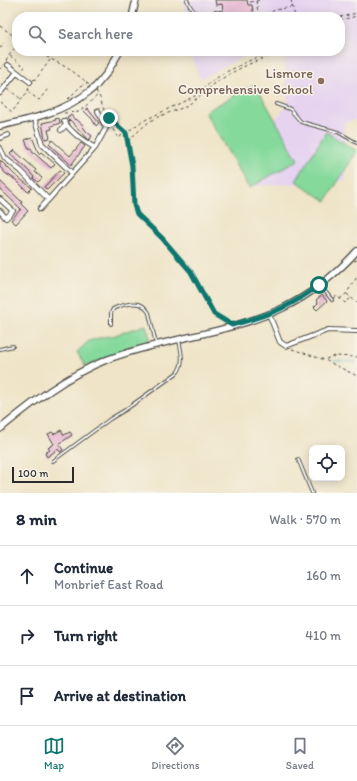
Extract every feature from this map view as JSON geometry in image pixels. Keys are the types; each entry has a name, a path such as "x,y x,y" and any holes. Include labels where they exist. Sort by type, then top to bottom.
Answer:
{"street":[{"path":"133,12 136,0"},
{"path":"0,126 60,110 77,101 93,89 107,73 117,56"},
{"path":"8,65 30,82"},
{"path":"2,89 18,73"},
{"path":"40,209 95,148 106,128 98,111"},
{"path":"34,117 42,144 72,173"},
{"path":"61,130 65,123 83,140 95,148"},
{"path":"0,138 8,136"},
{"path":"0,148 5,158 21,171 48,199"},
{"path":"0,199 13,211 6,218 0,211"},
{"path":"0,429 68,378 106,360 269,314 300,299 342,266 357,251"},
{"path":"269,314 280,342 286,346 328,330 357,331"}],"lane":[{"path":"187,0 195,12"},
{"path":"276,104 290,109 301,122 338,132 357,143"},
{"path":"319,285 332,300"},
{"path":"111,324 112,310 139,304 149,313 156,345"},
{"path":"53,461 110,419 177,373 182,361 178,339"},
{"path":"0,348 12,346"},
{"path":"298,459 312,493"}],"path":[{"path":"250,2 262,0"},
{"path":"291,0 294,12"},
{"path":"256,1 259,12"},
{"path":"271,12 292,7"},
{"path":"345,16 357,13"},
{"path":"345,19 357,16"},
{"path":"0,27 12,35"},
{"path":"0,48 4,43"},
{"path":"0,69 12,52"},
{"path":"9,56 24,67 18,73"},
{"path":"44,56 71,71 88,83 99,95 102,101 104,115 118,138 143,121 195,96 224,73 262,56"},
{"path":"128,140 155,118 188,104 226,76 270,56"},
{"path":"0,102 12,112 27,91 30,82 36,79 51,60"},
{"path":"64,103 81,86 88,83"},
{"path":"2,89 22,99"},
{"path":"27,91 39,100 48,89"},
{"path":"63,112 79,112 99,95"},
{"path":"104,111 109,118 126,133 132,166 134,205 137,214 162,238 191,272 214,314 232,325"},
{"path":"340,299 346,294 357,277"},
{"path":"346,294 357,303"},
{"path":"332,300 337,296 345,303 351,298"},
{"path":"286,346 296,351 325,360 357,376"},
{"path":"325,360 334,356 357,357"}],"shaded area":[{"name":"Lismore Comprehensive School","path":"183,0 357,0 357,120 344,122 346,181 255,186 251,122 275,120 288,104 284,56 345,56 345,12 186,12"},
{"name":"Lismore Comprehensive School","path":"191,56 244,56 200,79"}],"green space":[{"path":"255,84 298,160 249,188 205,112"},
{"path":"326,132 357,151 326,201 296,181"},
{"path":"146,325 150,338 145,344 85,366 77,352 89,341 112,336"}],"building":[{"path":"215,0 247,0 248,5 252,5 253,12 218,12 223,10 222,4 216,5"},
{"path":"87,108 99,123 96,126 92,119 84,111"},
{"path":"71,115 75,120 76,119 84,126 83,127 87,132 92,136 89,140 70,120 69,121 67,118"},
{"path":"59,118 60,123 51,126 52,129 48,130 50,138 45,139 42,123"},
{"path":"32,137 39,154 41,152 55,164 51,168 33,153 31,148 29,149 25,140"},
{"path":"52,140 70,156 81,143 85,146 71,165 49,144"},
{"path":"14,150 36,170 35,172 42,178 38,182 25,167 10,154"},
{"path":"0,160 15,175 32,188 28,192 16,180 5,173 0,167"},
{"path":"60,170 64,173 47,190 44,187"},
{"path":"0,181 22,202 21,204 28,211 16,224 11,220 21,209 0,189"},
{"path":"322,295 327,301 317,310 314,307 318,303 316,300"},
{"path":"61,430 64,435 70,432 72,435 59,444 63,450 60,452 58,449 47,457 45,453 50,450 48,448 54,444 48,434 52,432 54,434"}],"waterway":[{"path":"334,361 357,362"}],"place":[{"name":"Lismore Comprehensive School","path":"321,81"}],"route":[{"path":"109,118 126,133 132,166 134,205 137,214 162,238 191,272 214,314 232,325 284,308 300,299 319,285"}]}
